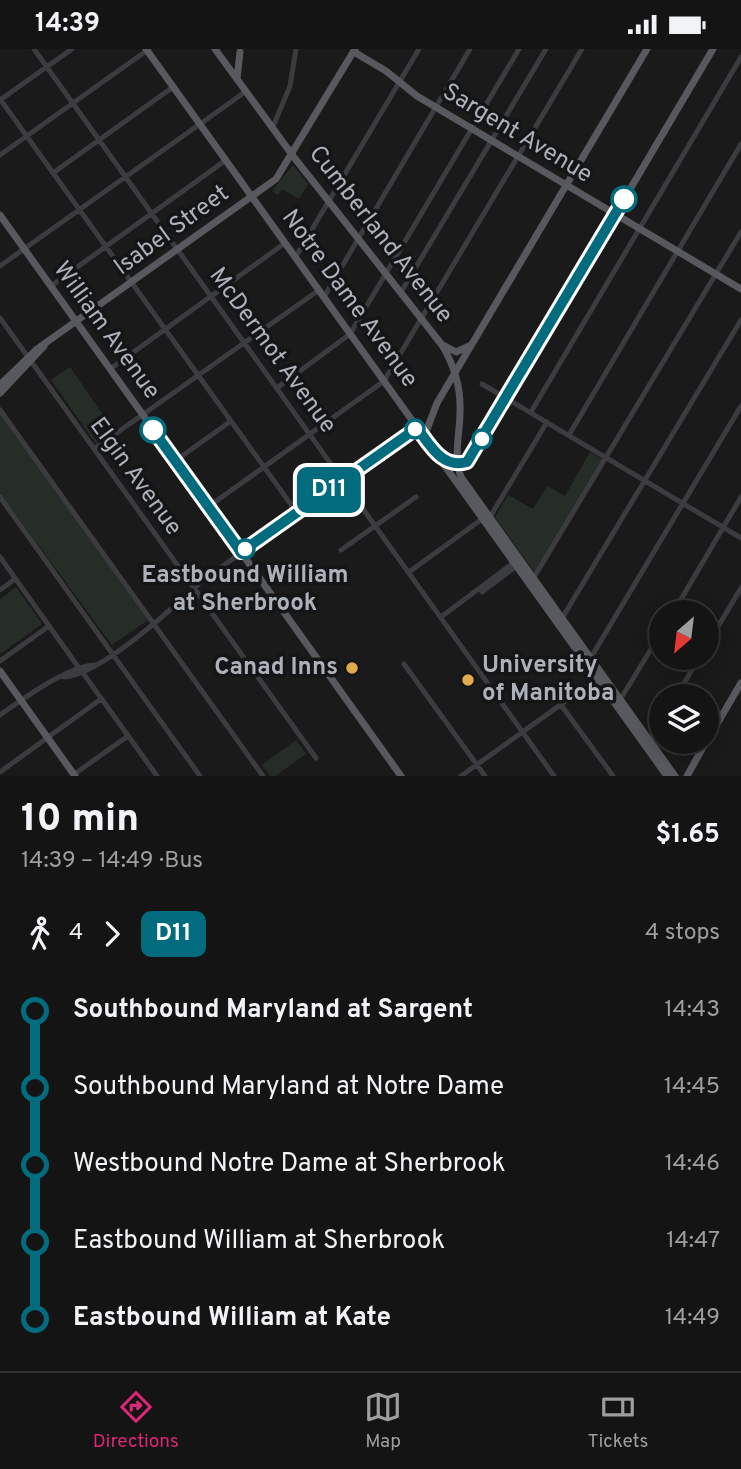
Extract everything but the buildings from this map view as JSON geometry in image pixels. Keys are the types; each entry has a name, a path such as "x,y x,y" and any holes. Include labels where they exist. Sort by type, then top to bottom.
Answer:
{"main road":[{"name":"Notre Dame Avenue","path":"147,49 417,428 648,744 676,776"},
{"name":"Cumberland Avenue","path":"215,49 292,156 442,345 455,373 460,406 457,464"},
{"path":"424,437 438,403 455,373 647,49"},
{"path":"435,452 457,464 471,459 713,49"},
{"path":"225,62 234,60 240,50"},
{"path":"237,80 240,50"},
{"name":"Sargent Avenue","path":"353,50 436,107 741,289"},
{"name":"Isabel Street","path":"0,385 77,322 279,176 353,50"},
{"path":"280,138 295,140 306,133"},
{"name":"William Avenue","path":"0,215 401,776"},
{"path":"442,345 458,352 472,344"},
{"name":"Isabel Street","path":"0,393 29,360"},
{"path":"417,428 438,403"},
{"name":"Notre Dame Avenue","path":"457,464 485,518"},
{"name":"Notre Dame Avenue","path":"517,563 533,579 560,621"},
{"path":"0,671 74,775"},
{"name":"Notre Dame Avenue","path":"600,677 620,700 667,776"},
{"path":"719,721 741,683"},
{"path":"687,776 700,754"}],"street":[{"name":"McDermot Avenue","path":"34,49 554,776"},
{"path":"72,49 0,99 297,513"},
{"path":"0,155 147,49"},
{"path":"272,129 290,86 296,49"},
{"path":"295,258 419,49"},
{"path":"94,449 244,342 321,293 359,238 470,49"},
{"path":"277,389 350,334 519,49"},
{"path":"401,292 546,49"},
{"path":"208,507 384,381 582,49"},
{"path":"531,412 741,57"},
{"path":"53,173 173,87"},
{"path":"0,266 245,92"},
{"path":"265,119 272,117 282,104"},
{"path":"569,435 741,144"},
{"path":"51,286 226,160"},
{"path":"533,579 741,232"},
{"path":"110,369 285,243"},
{"name":"Elgin Avenue","path":"0,318 316,758"},
{"path":"560,621 741,320"},
{"path":"482,384 741,538"},
{"path":"588,660 741,406"},
{"path":"0,410 263,776"},
{"path":"175,461 231,421"},
{"path":"409,572 485,518 547,422"},
{"path":"0,715 21,700 112,653 154,624 241,552 417,428"},
{"path":"0,497 200,776"},
{"path":"341,550 416,497"},
{"path":"681,600 741,497"},
{"path":"0,557 154,775"},
{"path":"442,618 517,563"},
{"path":"0,590 15,579"},
{"path":"719,625 741,588"},
{"path":"0,661 49,626"},
{"path":"620,700 649,652"},
{"path":"404,664 485,776"},
{"path":"461,776 600,677"},
{"path":"0,772 102,699"},
{"path":"561,705 612,776"},
{"path":"74,775 128,736"}],"shaded area":[{"path":"293,165 308,184 299,199 282,189 278,195 272,191"},
{"path":"70,367 114,431 96,444 51,380"},
{"path":"0,413 148,620 112,645 0,493"},
{"path":"590,452 603,460 535,573 495,517 508,495 533,509 547,486 565,496"},
{"path":"16,587 42,624 0,654 0,599"},
{"path":"296,740 306,754 275,776 270,776 262,765"}],"bus line":[{"name":"D11","path":"153,430 241,552 417,428 444,460 454,464 467,462 624,199"}],"place":[{"name":"Eastbound William at Sherbrook","path":"245,549"},
{"name":"Canad Inns","path":"352,668"},
{"name":"University of Manitoba","path":"468,680"}]}
